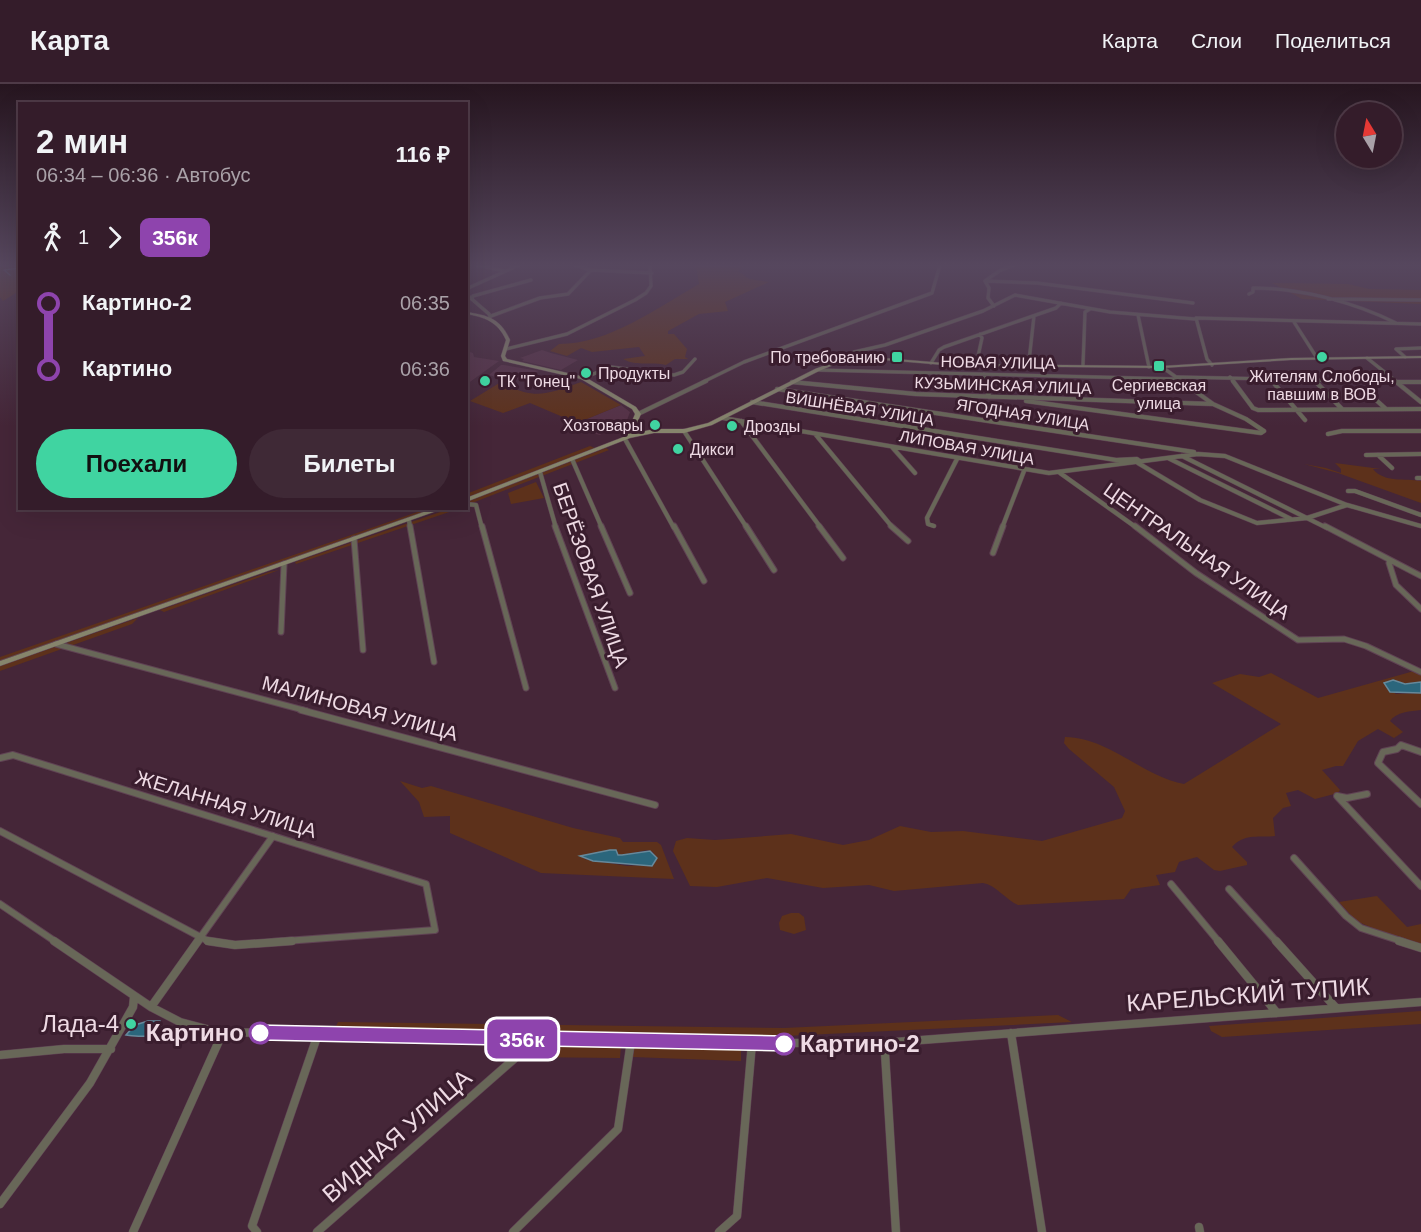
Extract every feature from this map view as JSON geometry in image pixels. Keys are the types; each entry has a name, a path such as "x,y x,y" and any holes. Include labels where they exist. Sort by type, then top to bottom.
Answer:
{"street":[{"path":"492,319 507,336 503,358 512,363 583,378 634,408 638,414"},
{"path":"506,349 567,334 598,319"},
{"path":"626,438 633,429 638,414 744,362 862,319"},
{"path":"633,429 684,431 723,418 777,389 847,358 854,352 885,345 959,319"},
{"path":"932,363 941,348 1026,319"},
{"path":"1029,361 1034,319"},
{"path":"1083,365 1085,319"},
{"path":"1139,319 1149,367"},
{"path":"1190,319 1421,324"},
{"path":"1196,319 1207,358 1212,365"},
{"path":"1389,319 1398,323"},
{"path":"1294,322 1317,358"},
{"path":"977,361 982,338 980,334"},
{"path":"1405,357 1396,349 1421,348"},
{"path":"847,358 984,365 1162,367 1317,358 1421,357"},
{"path":"1367,358 1421,402"},
{"path":"583,378 611,367 636,372 678,374 695,359"},
{"path":"984,365 989,396"},
{"path":"998,397 1261,433 1264,431 1246,419 1213,404 1162,367"},
{"name":"НОВАЯ УЛИЦА","path":"817,370 1177,378"},
{"path":"1177,378 1368,381 1382,377 1385,373"},
{"path":"1230,378 1254,409 1421,409"},
{"path":"1271,379 1305,420"},
{"path":"1314,380 1342,410"},
{"name":"КУЗЬМИНСКАЯ УЛИЦА","path":"792,382 916,394 1213,404"},
{"path":"1396,382 1421,382"},
{"name":"ЯГОДНАЯ УЛИЦА","path":"777,389 1194,452"},
{"path":"1375,399 1386,409"},
{"name":"ВИШНЁВАЯ УЛИЦА","path":"752,402 1116,460 1137,459 1140,463"},
{"name":"ЛИПОВАЯ УЛИЦА","path":"723,418 1024,471 1060,473 1181,456 1208,454 1225,456 1347,505"},
{"path":"741,421 843,558"},
{"path":"468,501 626,438 654,431"},
{"path":"684,431 774,570"},
{"path":"1328,434 1342,431 1421,431"},
{"path":"816,435 896,532 908,541"},
{"path":"626,438 704,581"},
{"path":"892,447 915,473"},
{"path":"1366,455 1421,454"},
{"path":"1378,455 1392,468"},
{"path":"1181,456 1421,576"},
{"path":"1167,458 1291,519"},
{"path":"572,459 630,593"},
{"path":"934,526 928,524 927,518 957,459"},
{"path":"1140,463 1200,500 1257,523 1307,518 1347,505 1421,526"},
{"path":"993,553 1024,471"},
{"name":"БЕРЁЗОВАЯ УЛИЦА","path":"540,472 550,513 615,688"},
{"name":"ЦЕНТРАЛЬНАЯ УЛИЦА","path":"1060,473 1110,507 1196,573 1298,640 1344,639 1366,646 1421,672"},
{"path":"1348,490 1421,515"},
{"path":"468,503 476,505 526,688"},
{"path":"0,664 436,510"},
{"path":"409,520 434,662"},
{"path":"354,539 363,650"},
{"path":"1391,562 1389,563 1396,585 1421,609"},
{"path":"281,632 284,564"},
{"name":"МАЛИНОВАЯ УЛИЦА","path":"56,644 655,805"},
{"path":"1421,752 1401,745 1397,749 1383,752 1378,763 1421,804"},
{"name":"ЖЕЛАННАЯ УЛИЦА","path":"0,758 13,755 428,885 435,930 235,945 202,938"},
{"path":"1367,794 1347,798 1337,796 1421,886"},
{"path":"0,831 202,938"},
{"path":"151,1007 273,836"},
{"path":"1294,858 1346,916 1361,928 1421,948"},
{"path":"1172,884 1277,1013"},
{"path":"1229,889 1336,1008"},
{"name":"КАРЕЛЬСКИЙ ТУПИК","path":"0,904 151,1007 180,1022 223,1032 632,1041 882,1043 1421,1002"},
{"path":"0,1204 90,1083 133,1007 134,997"},
{"path":"133,1232 223,1032"},
{"path":"1011,1033 1042,1232"},
{"path":"256,1232 252,1226 318,1034"},
{"name":"ВИДНАЯ УЛИЦА","path":"317,1232 514,1059 516,1039"},
{"path":"513,1232 618,1129 632,1041"},
{"path":"719,1232 737,1216 752,1043"},
{"path":"882,1043 885,1053 896,1232"},
{"path":"0,1055 64,1049 111,1049"}],"shaded area":[{"path":"640,319 691,319 668,331 668,334 674,334 687,349 685,357 688,359 675,359 666,365 634,363 623,359 645,356 639,347 592,352 581,348 567,356 550,351 559,344 596,338"},
{"path":"542,350 578,360 561,370 522,361 524,359 520,358"},
{"path":"468,351 473,353 474,357 499,361 468,383"},
{"path":"501,365 539,371 510,382 489,375"},
{"path":"501,382 523,392 541,394 581,382 621,405 577,423 530,403 503,413 470,401"},
{"path":"621,405 630,412 623,431 605,430 600,435 571,428 577,423"},
{"path":"590,446 595,448 468,498 468,493"},
{"path":"606,448 609,450 468,505 468,501"},
{"path":"1335,463 1381,469 1373,469 1389,478 1421,481 1421,503 1338,473 1304,464 1341,473 1341,469"},
{"path":"536,482 544,498 511,504 508,493"},
{"path":"423,510 433,510 0,661 0,657"},
{"path":"446,510 455,510 296,564 295,562"},
{"path":"279,570 164,612 160,610 269,572"},
{"path":"138,618 132,624 0,671 0,666"},
{"path":"1414,671 1421,674 1421,682 1405,684 1398,681 1395,694 1421,693 1421,710 1400,714 1390,721 1403,732 1394,738 1378,729 1358,741 1343,766 1322,770 1340,790 1338,793 1315,799 1298,790 1286,793 1291,806 1283,808 1273,818 1275,836 1247,838 1232,847 1247,862 1247,865 1220,871 1214,870 1197,857 1179,862 1175,872 1156,875 1160,885 1131,889 1124,899 1018,905 988,884 983,883 894,891 869,885 823,888 767,878 717,887 690,886 673,851 676,841 687,838 715,840 791,834 843,845 869,840 900,826 931,832 963,831 1042,841 1122,818 1125,811 1114,787 1069,749 1064,743 1065,737 1096,743 1169,780 1184,784 1281,724 1212,683 1240,674 1259,677 1271,673 1318,698"},
{"path":"400,781 422,788 431,786 573,828 620,838 623,842 657,842 661,845 674,879 541,873 450,833 450,816 424,817 419,802","holes":["616,850 618,855 647,850 653,852 655,857 647,865 627,866 584,859 594,853"]},
{"path":"1377,896 1407,927 1421,924 1421,945 1401,940 1356,921 1339,902"},
{"path":"799,913 804,917 806,930 794,934 780,930 779,923 782,916"},
{"path":"1421,1011 1421,1024 1222,1037 1211,1031 1209,1026"},
{"path":"1058,1015 1072,1022 785,1036 334,1030 338,1022 784,1028"},
{"path":"520,1045 621,1046 620,1058 518,1057"},
{"path":"633,1046 741,1049 741,1061 632,1057"}],"water":[{"path":"1393,680 1405,684 1421,682 1421,693 1390,692 1384,683"},
{"path":"616,850 618,855 650,851 657,858 652,866 593,861 580,856"},
{"path":"148,1021 160,1021 161,1026 150,1035 126,1035 135,1025"}],"bus line":[{"name":"356к","path":"260,1033 784,1044"}],"place":[{"name":"По требованию","path":"897,357"},
{"name":"Жителям Слободы, павшим в ВОВ","path":"1322,357"},
{"name":"Сергиевская улица","path":"1159,366"},
{"name":"Продукты","path":"586,373"},
{"name":"ТК \"Гонец\"","path":"485,381"},
{"name":"Хозтовары","path":"655,425"},
{"name":"Дрозды","path":"732,426"},
{"name":"Дикси","path":"678,449"},
{"name":"Лада-4","path":"131,1024"},
{"name":"Картино","path":"260,1033"},
{"name":"Картино-2","path":"784,1044"}]}
